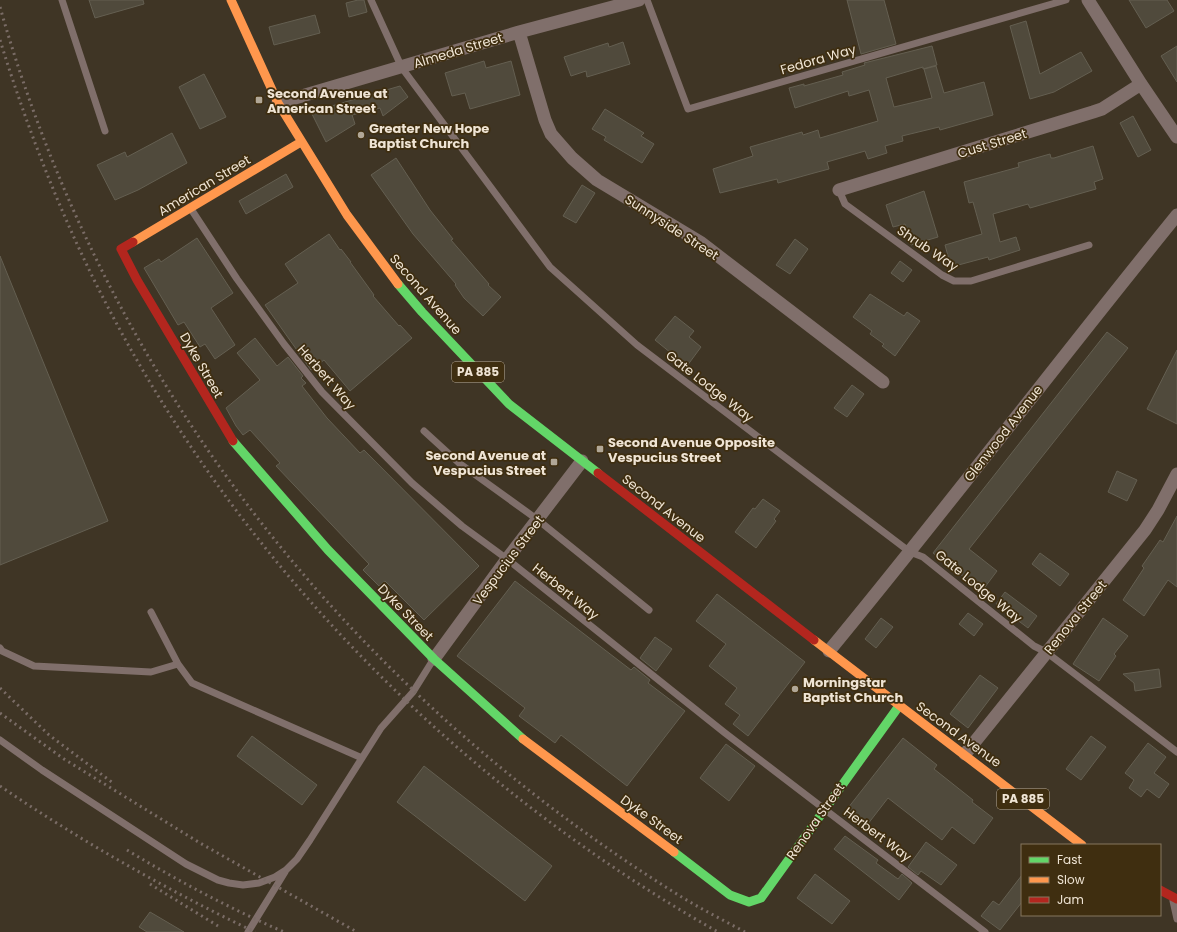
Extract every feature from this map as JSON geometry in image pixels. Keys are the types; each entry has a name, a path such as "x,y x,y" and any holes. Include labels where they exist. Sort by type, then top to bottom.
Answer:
{"street":[{"name":"Second Avenue","path":"231,0 278,103 347,215 370,247 422,312 510,404 829,650 899,706 965,754 1081,844"},
{"name":"Almeda Street","path":"278,103 402,68 520,32 639,0"},
{"path":"1088,0 1141,84 1177,136"},
{"name":"Sunnyside Street","path":"520,32 544,120 551,134 572,158 597,180 700,242 883,382"},
{"name":"Cust Street","path":"839,190 1102,109 1141,84"},
{"name":"American Street","path":"121,249 301,142"},
{"name":"Glenwood Avenue","path":"829,650 910,552 1076,339 1177,215"},
{"name":"Dyke Street","path":"121,249 137,280 230,437 328,550 434,660 529,744 654,836 730,895 749,902 761,898"},
{"name":"Vespucius Street","path":"434,660 507,559 582,461"},
{"name":"Renova Street","path":"965,754 1145,530 1158,510 1177,474"},
{"name":"Renova Street","path":"761,898 824,808 899,706"},
{"path":"1161,890 1176,895"}],"lane":[{"path":"62,0 105,131"},
{"name":"Gate Lodge Way","path":"371,0 402,68 550,267 637,345 910,552 922,556 1034,646 1046,652 1177,752"},
{"name":"Fedora Way","path":"647,0 688,109 1066,0"},
{"name":"Shrub Way","path":"839,190 845,204 942,275 954,281 971,281 1089,245"},
{"name":"Herbert Way","path":"190,209 237,279 284,344 322,392 412,483 462,526 507,559 725,733 985,932"},
{"path":"424,431 459,464 538,520 649,610"},
{"path":"151,612 178,664 192,683 362,758"},
{"path":"0,648 2,651 34,666 151,672 178,664"},
{"path":"0,740 168,853 204,874 229,883 243,884 266,881 286,870 297,859 381,728 414,692 434,660"},
{"path":"248,932 286,870"},
{"path":"1176,895 1177,919"}],"building":[{"path":"89,0 143,0 144,4 95,18"},
{"path":"364,0 367,12 349,17 346,3"},
{"path":"847,0 884,0 896,44 861,54"},
{"path":"1129,0 1167,0 1174,11 1146,28"},
{"path":"315,15 320,33 274,45 269,27"},
{"path":"1026,21 1040,74 1081,52 1092,71 1054,92 1030,99 1010,26"},
{"path":"623,42 630,64 587,77 586,71 571,76 564,57 608,43 609,47"},
{"path":"932,46 937,65 923,69 923,67 886,78 894,107 932,98 924,69 936,66 944,93 984,82 993,115 940,130 939,127 902,136 903,141 885,146 887,153 868,159 865,151 827,162 829,169 778,183 777,179 720,193 713,169 753,156 750,147 802,132 803,135 818,130 820,138 878,121 869,90 849,96 848,91 795,108 789,88 804,84 804,86 843,75 842,72 865,65 864,63"},
{"path":"1177,46 1177,82 1161,56"},
{"path":"484,61 486,68 511,61 520,95 470,109 465,93 452,96 445,73"},
{"path":"204,74 226,117 200,129 179,87"},
{"path":"400,86 408,97 383,116 380,108 352,115 355,124 326,142 311,112"},
{"path":"605,109 644,133 641,136 654,144 642,163 604,140 606,137 592,129"},
{"path":"1133,116 1151,150 1138,157 1120,123"},
{"path":"172,133 187,163 138,190 115,200 97,165 125,152 127,157"},
{"path":"1093,146 1103,179 1094,182 1096,189 1030,208 1028,204 993,214 1000,242 1016,237 1020,250 989,260 988,257 951,267 945,245 982,234 973,202 969,203 964,182 1019,167 1018,163 1050,154 1051,158 1054,158"},
{"path":"396,158 430,210 453,239 451,240 489,284 488,285 501,297 483,316 464,298 455,285 456,284 413,234 371,175"},
{"path":"286,174 293,187 246,214 239,201"},
{"path":"582,185 595,193 576,223 563,216"},
{"path":"924,191 938,237 911,245 905,224 893,227 886,205"},
{"path":"329,234 340,250 341,249 351,262 374,295 373,296 399,326 400,325 412,338 350,391 324,360 311,370 265,305 298,283 285,264"},
{"path":"197,238 233,293 211,308 235,345 215,359 205,344 200,347 184,322 178,325 144,268 159,259 161,262"},
{"path":"795,239 808,249 790,274 776,265"},
{"path":"0,256 108,521 0,565"},
{"path":"900,261 912,270 903,282 891,273"},
{"path":"870,294 904,316 907,312 920,321 895,356 882,346 884,344 870,334 872,331 853,317"},
{"path":"675,316 694,331 689,337 701,347 687,366 655,340"},
{"path":"1107,332 1128,348 969,549 997,571 982,591 933,553"},
{"path":"255,338 277,366 288,357 303,376 301,378 306,383 302,386 327,418 360,453 364,450 479,566 424,620 385,581 379,586 363,570 369,564 276,466 280,463 250,430 243,435 236,426 226,408 260,380 237,353"},
{"path":"1177,350 1177,424 1147,409"},
{"path":"852,385 864,394 847,417 834,408"},
{"path":"1117,471 1137,480 1127,501 1108,492"},
{"path":"763,499 780,511 774,519 776,521 756,548 735,532 753,508 755,509"},
{"path":"1177,516 1177,587 1168,580 1144,616 1123,600 1144,568 1142,566 1160,540 1163,542"},
{"path":"1040,553 1069,574 1060,586 1032,564"},
{"path":"515,581 631,670 634,667 650,680 648,683 685,711 627,786 561,735 555,743 519,716 525,708 457,656"},
{"path":"1005,592 1037,616 1028,628 996,604"},
{"path":"717,594 805,662 748,736 733,724 740,715 725,704 737,688 709,666 726,644 696,621"},
{"path":"968,613 983,624 974,636 959,624"},
{"path":"881,618 893,627 876,648 865,639"},
{"path":"1103,618 1128,636 1114,654 1116,656 1099,681 1073,664"},
{"path":"655,637 672,649 656,671 640,658"},
{"path":"1159,669 1161,687 1135,691 1134,683 1123,674"},
{"path":"980,675 998,688 968,728 950,714"},
{"path":"252,736 317,785 302,805 237,756"},
{"path":"1091,736 1106,747 1081,780 1066,769"},
{"path":"903,738 937,765 934,769 993,818 974,844 952,827 942,840 888,798 864,829 844,813"},
{"path":"1148,743 1166,757 1154,773 1169,784 1159,798 1147,789 1141,797 1129,788 1134,780 1125,773"},
{"path":"726,744 755,766 729,801 700,778"},
{"path":"424,766 552,866 525,901 397,802"},
{"path":"845,836 878,860 876,863 898,879 902,874 912,883 899,900 834,849"},
{"path":"926,842 957,865 941,885 921,871 918,875 908,867"},
{"path":"815,874 850,901 832,924 797,898"},
{"path":"1021,876 1021,903 1000,930 981,916 993,901 999,905"},
{"path":"150,912 184,932 147,932 139,927"}],"railway":[{"path":"0,7 46,145 105,276 175,400 256,516 348,624 449,723 560,814 680,896 745,932"},
{"path":"0,40 23,110 49,179 78,247 111,313 166,408 228,499 296,585 370,666 450,741 535,811 625,875 718,932"},
{"path":"0,688 49,735 113,783"},
{"path":"0,713 64,759 200,843 357,932"},
{"path":"0,786 125,864 189,899 255,932"},
{"path":"127,850 204,894 284,932"},
{"path":"150,884 218,926"}],"traffic: fast":[{"path":"398,284 422,312 509,404 598,473"},
{"path":"233,441 328,550 434,659 523,739"},
{"path":"674,852 730,895 749,902 761,898 899,706"}],"traffic: slow":[{"path":"231,0 278,103 347,215 398,284"},
{"path":"133,242 301,142"},
{"path":"814,640 1081,844"},
{"path":"523,739 674,852"}],"traffic: jam":[{"path":"133,242 121,249 137,280 233,441"},
{"path":"598,473 814,640"},
{"path":"1161,891 1177,899"}],"place":[{"name":"Second Avenue at American Street","path":"259,100"},
{"name":"Greater New Hope Baptist Church","path":"361,135"},
{"name":"Second Avenue Opposite Vespucius Street","path":"600,449"},
{"name":"Second Avenue at Vespucius Street","path":"554,462"},
{"name":"Morningstar Baptist Church","path":"795,689"}]}
